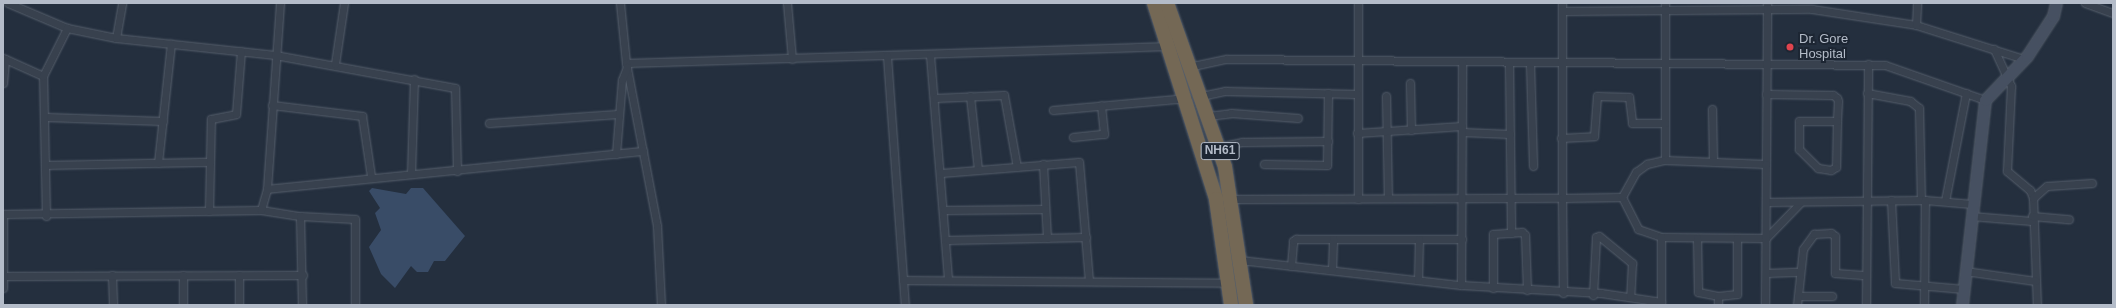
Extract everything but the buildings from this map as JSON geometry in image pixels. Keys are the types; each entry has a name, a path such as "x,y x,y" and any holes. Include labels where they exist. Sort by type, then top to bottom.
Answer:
{"highway":[{"name":"NH61","path":"1154,3 1176,45"},
{"name":"NH61","path":"1167,3 1176,45 1184,69 1187,98 1216,199 1231,305"},
{"name":"NH61","path":"1184,69 1201,96 1218,147 1232,199 1246,305"},
{"path":"1227,278 1241,265"}],"street":[{"path":"8,3 67,28 116,38 275,55 335,64 414,79 457,90 457,171"},
{"path":"116,38 122,3"},
{"path":"261,210 267,189 275,55 280,3"},
{"path":"335,64 344,3"},
{"path":"620,3 627,65 657,226 661,305"},
{"path":"788,3 792,59"},
{"path":"1358,3 1356,60 1358,199"},
{"path":"1562,3 1562,293"},
{"path":"1665,3 1665,160"},
{"path":"1765,305 1767,3"},
{"path":"1916,25 1918,3"},
{"path":"1962,305 1984,100 2024,59 2053,16 2054,3"},
{"path":"2086,3 2113,13"},
{"path":"1562,11 1767,11 1812,9 1916,25 2024,59"},
{"path":"46,216 46,117 42,76 67,28"},
{"path":"158,163 171,44"},
{"path":"627,65 1176,45"},
{"path":"1994,49 2008,75 2011,98 2005,165 2010,175 2030,190 2032,198 2037,305"},
{"path":"208,212 211,119 237,112 241,51"},
{"path":"930,55 947,240 948,279"},
{"path":"887,56 905,305"},
{"path":"3,83 4,58 42,76"},
{"path":"1184,69 1227,59 1561,64 1868,64 1895,67 1984,100"},
{"path":"1461,285 1462,62"},
{"path":"1509,63 1511,232"},
{"path":"1530,63 1533,166"},
{"path":"1866,305 1868,64"},
{"path":"616,154 618,114 627,65"},
{"path":"411,174 414,79"},
{"path":"1410,83 1411,130"},
{"path":"1201,96 1225,92 1357,94"},
{"path":"935,98 1000,93 1006,97 1017,167"},
{"path":"1264,164 1326,166 1328,141 1328,93"},
{"path":"1867,93 1910,100 1919,108 1923,200 1924,305"},
{"path":"1944,201 1966,93"},
{"path":"1766,94 1833,95 1838,101 1836,167 1831,170 1818,168 1799,149 1799,121 1837,121"},
{"path":"970,96 978,170"},
{"path":"1386,96 1388,198"},
{"path":"1562,138 1594,136 1598,96 1629,97 1632,122 1665,124"},
{"path":"1053,110 1187,98"},
{"path":"272,105 362,116 371,176"},
{"path":"1074,136 1104,134 1101,106"},
{"path":"1712,110 1713,161"},
{"path":"1208,116 1231,113 1298,118"},
{"path":"489,123 618,114"},
{"path":"46,117 163,121"},
{"path":"1357,133 1462,129 1510,134"},
{"path":"1218,147 1242,142 1328,141"},
{"path":"267,189 371,176 457,171 643,151"},
{"path":"941,173 1017,167 1075,160 1081,164 1089,280"},
{"path":"1622,197 1636,172 1647,164 1665,160 1766,164"},
{"path":"47,165 210,162"},
{"path":"1042,164 1047,238"},
{"path":"2032,198 2047,186 2092,183"},
{"path":"1622,197 1638,228 1661,237 1766,238 1801,202"},
{"path":"1232,199 1622,197"},
{"path":"1891,200 1895,283 1924,287 1964,289"},
{"path":"1766,202 1923,200 1972,204"},
{"path":"944,210 1045,209"},
{"path":"3,288 3,215 46,216 261,210 300,216 355,219 355,305"},
{"path":"300,216 303,275 302,305"},
{"path":"1971,216 2068,219"},
{"path":"1493,288 1493,236 1511,232 1526,235 1527,290"},
{"path":"1797,305 1799,296 1799,272 1803,249 1809,237 1818,232 1831,233 1835,236 1835,273 1866,275"},
{"path":"1593,295 1596,238 1599,236 1632,263 1630,298"},
{"path":"947,240 1086,237"},
{"path":"1241,265 1291,266 1461,285 1630,298 1661,303 1661,237"},
{"path":"1697,238 1698,292 1718,296 1737,294 1737,238"},
{"path":"1332,270 1333,239"},
{"path":"1418,280 1419,239"},
{"path":"1291,266 1294,240 1462,239"},
{"path":"1966,271 2035,281"},
{"path":"1766,273 1799,272"},
{"path":"112,275 113,305"},
{"path":"183,305 184,275"},
{"path":"239,275 239,305"},
{"path":"3,276 303,275"},
{"path":"903,280 1227,278"},
{"path":"1718,296 1718,305"},
{"path":"1799,296 1832,296"}],"water":[{"path":"372,188 406,194 411,188 423,188 465,236 445,261 434,261 428,272 417,272 411,266 395,288 381,274 369,247 381,230 375,213 380,208 369,191"}],"place":[{"name":"Dr. Gore Hospital","path":"1790,47"}]}
